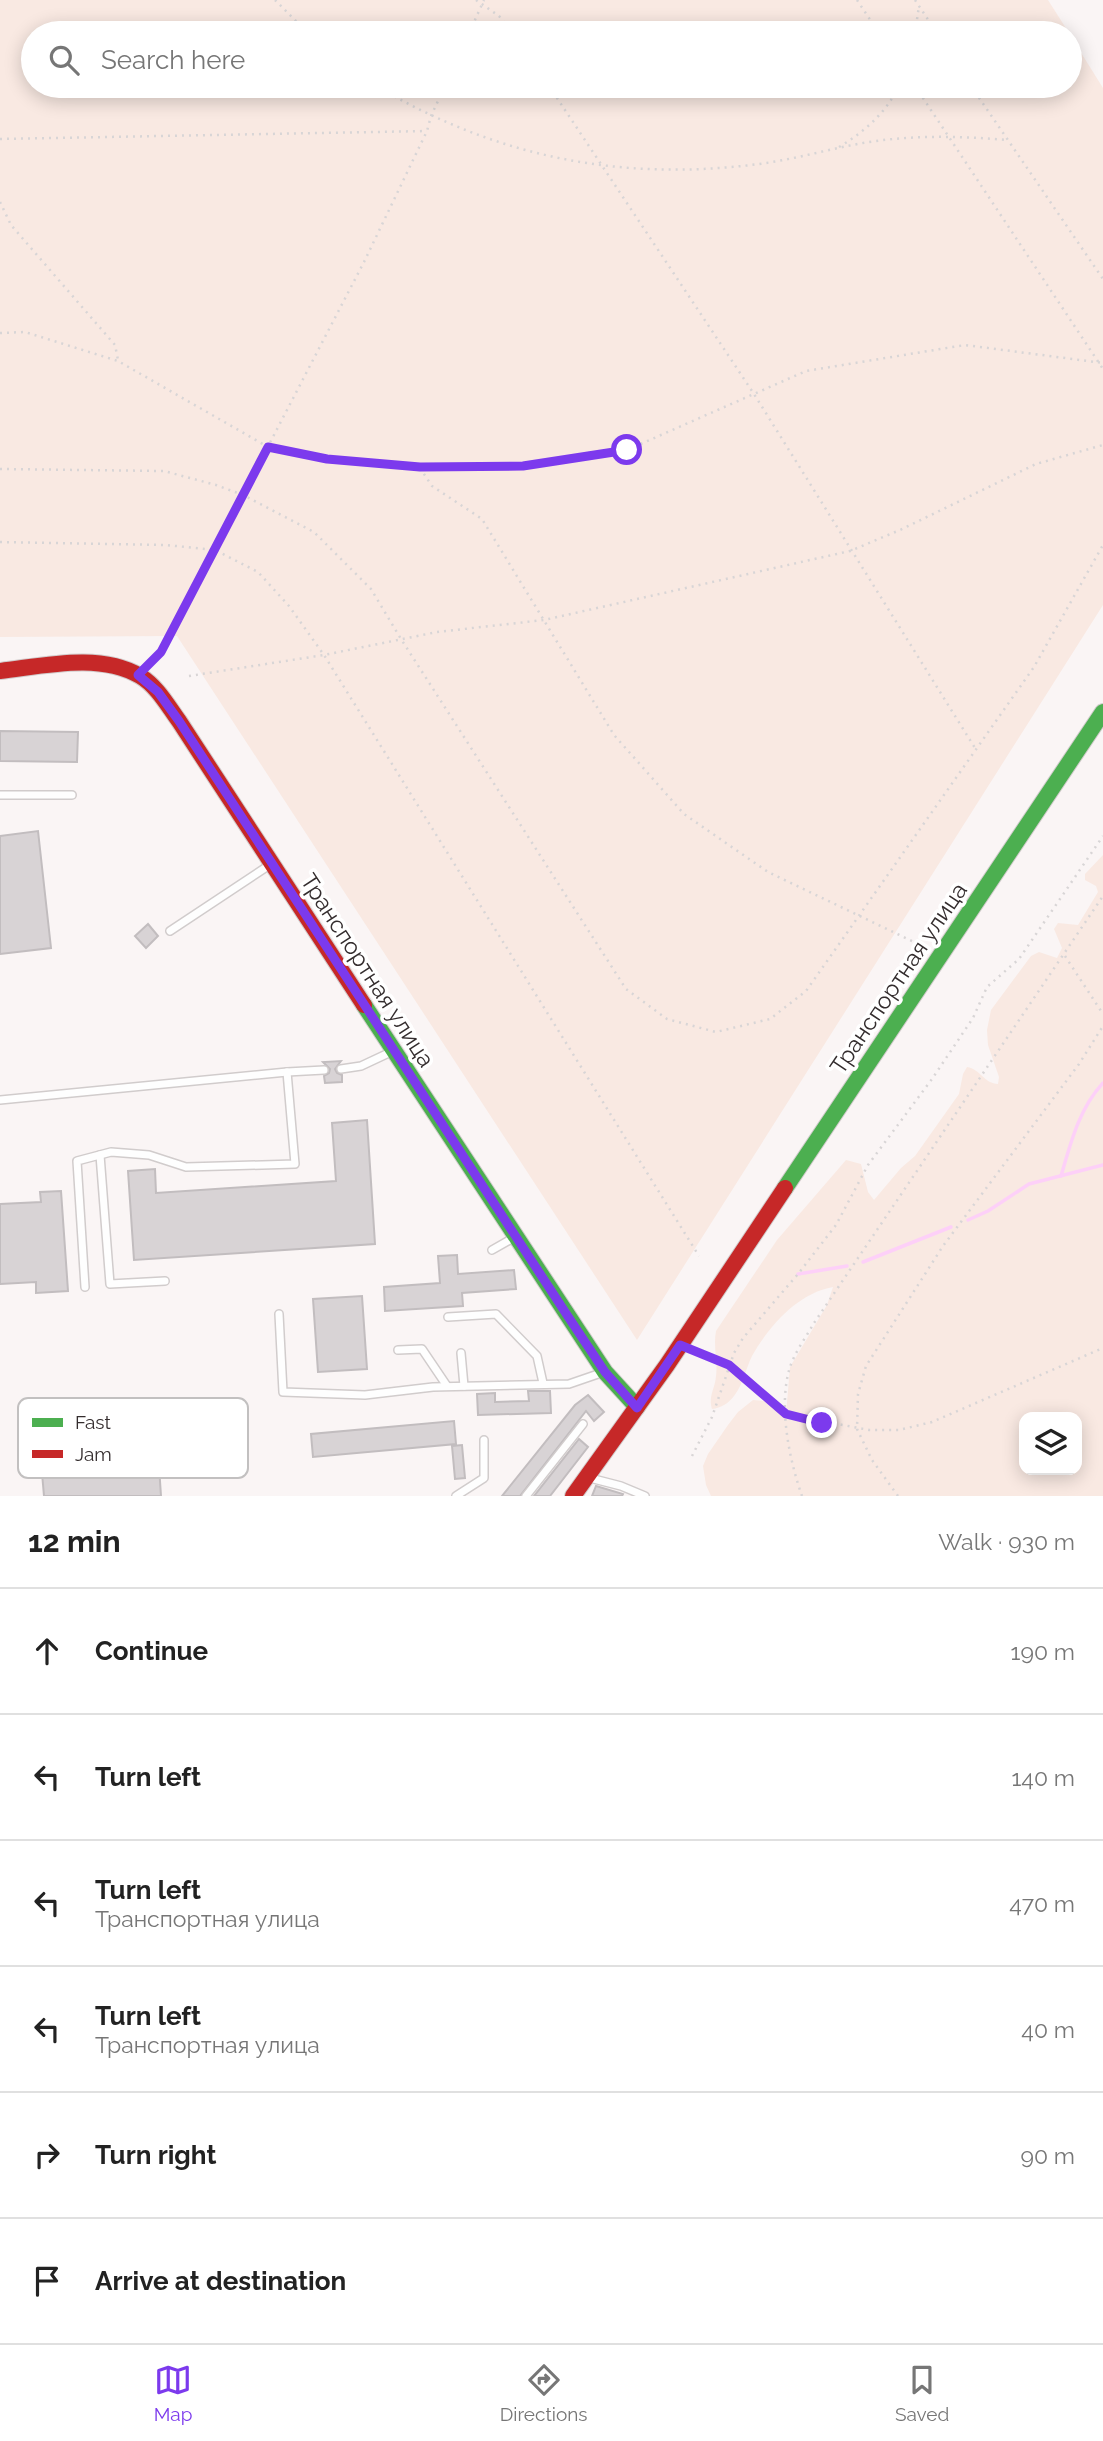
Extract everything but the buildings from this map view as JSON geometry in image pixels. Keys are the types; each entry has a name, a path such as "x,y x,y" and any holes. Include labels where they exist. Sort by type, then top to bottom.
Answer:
{"street":[{"name":"Транспортная улица","path":"0,671 88,664 111,666 138,675 158,692 605,1372 637,1408"},
{"name":"Транспортная улица","path":"573,1496 680,1345 1103,712"}],"lane":[{"path":"0,794 72,795"},
{"path":"170,931 271,864"},
{"path":"341,1069 361,1066 394,1050"},
{"path":"0,1100 324,1070"},
{"path":"85,1287 77,1161 111,1152 149,1155 186,1167 295,1164 287,1072"},
{"path":"100,1155 110,1284 165,1281"},
{"path":"492,1250 516,1236"},
{"path":"279,1314 283,1392 365,1395 447,1386 569,1384 605,1372"},
{"path":"448,1317 496,1314 537,1356 543,1383"},
{"path":"398,1350 422,1349 447,1386"},
{"path":"461,1353 464,1386"},
{"path":"526,1496 583,1424"},
{"path":"456,1496 484,1478 484,1440"},
{"path":"586,1477 621,1486 645,1496"}],"path":[{"path":"275,0 296,21"},
{"path":"476,0 483,2 503,21"},
{"path":"857,0 871,21"},
{"path":"915,0 929,21"},
{"path":"474,21 483,2"},
{"path":"917,21 919,6"},
{"path":"398,98 431,116 505,145 600,165 661,169 729,167 784,160 836,148 895,139 949,136 1007,141"},
{"path":"138,675 161,652 215,550 364,262 427,131 439,98"},
{"path":"557,98 754,394 975,749"},
{"path":"836,148 854,138 873,122 893,98"},
{"path":"923,98 1103,369"},
{"path":"979,98 1103,279"},
{"path":"0,139 427,131"},
{"path":"0,202 11,225 115,345 118,361"},
{"path":"0,333 25,332 118,361 268,447 327,459 420,467 523,466 627,450 806,371 965,345 1103,363"},
{"path":"189,676 324,655 437,632 544,620 850,551 900,530 1036,464 1103,445"},
{"path":"420,467 432,486 482,519 614,735 684,814 768,872 914,942"},
{"path":"0,468 164,471 243,495 314,531 371,589 626,989 667,1019 716,1032 771,1019 806,991 1034,667 1103,545"},
{"path":"0,542 166,545 215,550 258,572 289,606 324,655 699,1256"},
{"path":"692,1456 712,1417 743,1338 798,1274 836,1224 868,1165 973,1018 987,987 1019,959 1103,836"},
{"path":"802,1496 791,1456 786,1414 790,1367 814,1324 1103,897"},
{"path":"1064,955 1103,1014"},
{"path":"898,1496 872,1460 857,1429 860,1381 876,1348 943,1247 1079,1064 1103,1026"},
{"path":"680,1345 730,1366 786,1414 857,1429 899,1430 932,1422 1103,1348"}],"shaded area":[{"path":"0,0 1048,0 1061,21 21,21 21,98 1082,98 1082,54 1103,88 1103,605 637,1340 177,636 0,637"},
{"path":"1103,855 1103,1496 711,1496 703,1466 708,1454 738,1412 753,1400 765,1401 786,1414 790,1367 827,1305 833,1287 808,1296 786,1312 752,1356 734,1396 719,1408 712,1409 716,1331 777,1240 846,1160 861,1164 868,1192 874,1200 915,1156 959,1094 967,1067 998,1084 999,1077 988,1045 987,1030 991,1010 1031,956 1039,952 1057,958 1062,948 1054,929 1058,923 1078,925 1098,892 1096,886 1085,880 1085,874"}],"waterway":[{"path":"1061,1176 1082,1115 1103,1083"},
{"path":"968,1220 988,1211 1029,1184 1103,1165"},
{"path":"863,1262 951,1227"},
{"path":"798,1274 847,1266"}],"traffic: fast":[{"path":"785,1188 1103,712"},
{"path":"364,1005 605,1372 637,1407"}],"traffic: jam":[{"path":"0,671 53,664 107,664 140,676 152,685 179,721 364,1005"},
{"path":"573,1496 667,1365 785,1188"}],"route":[{"path":"627,450 523,466 420,467 327,459 268,447 161,652 138,675 158,692 179,721 569,1318 605,1372 637,1408 680,1345 729,1365 786,1414 822,1423"}]}
